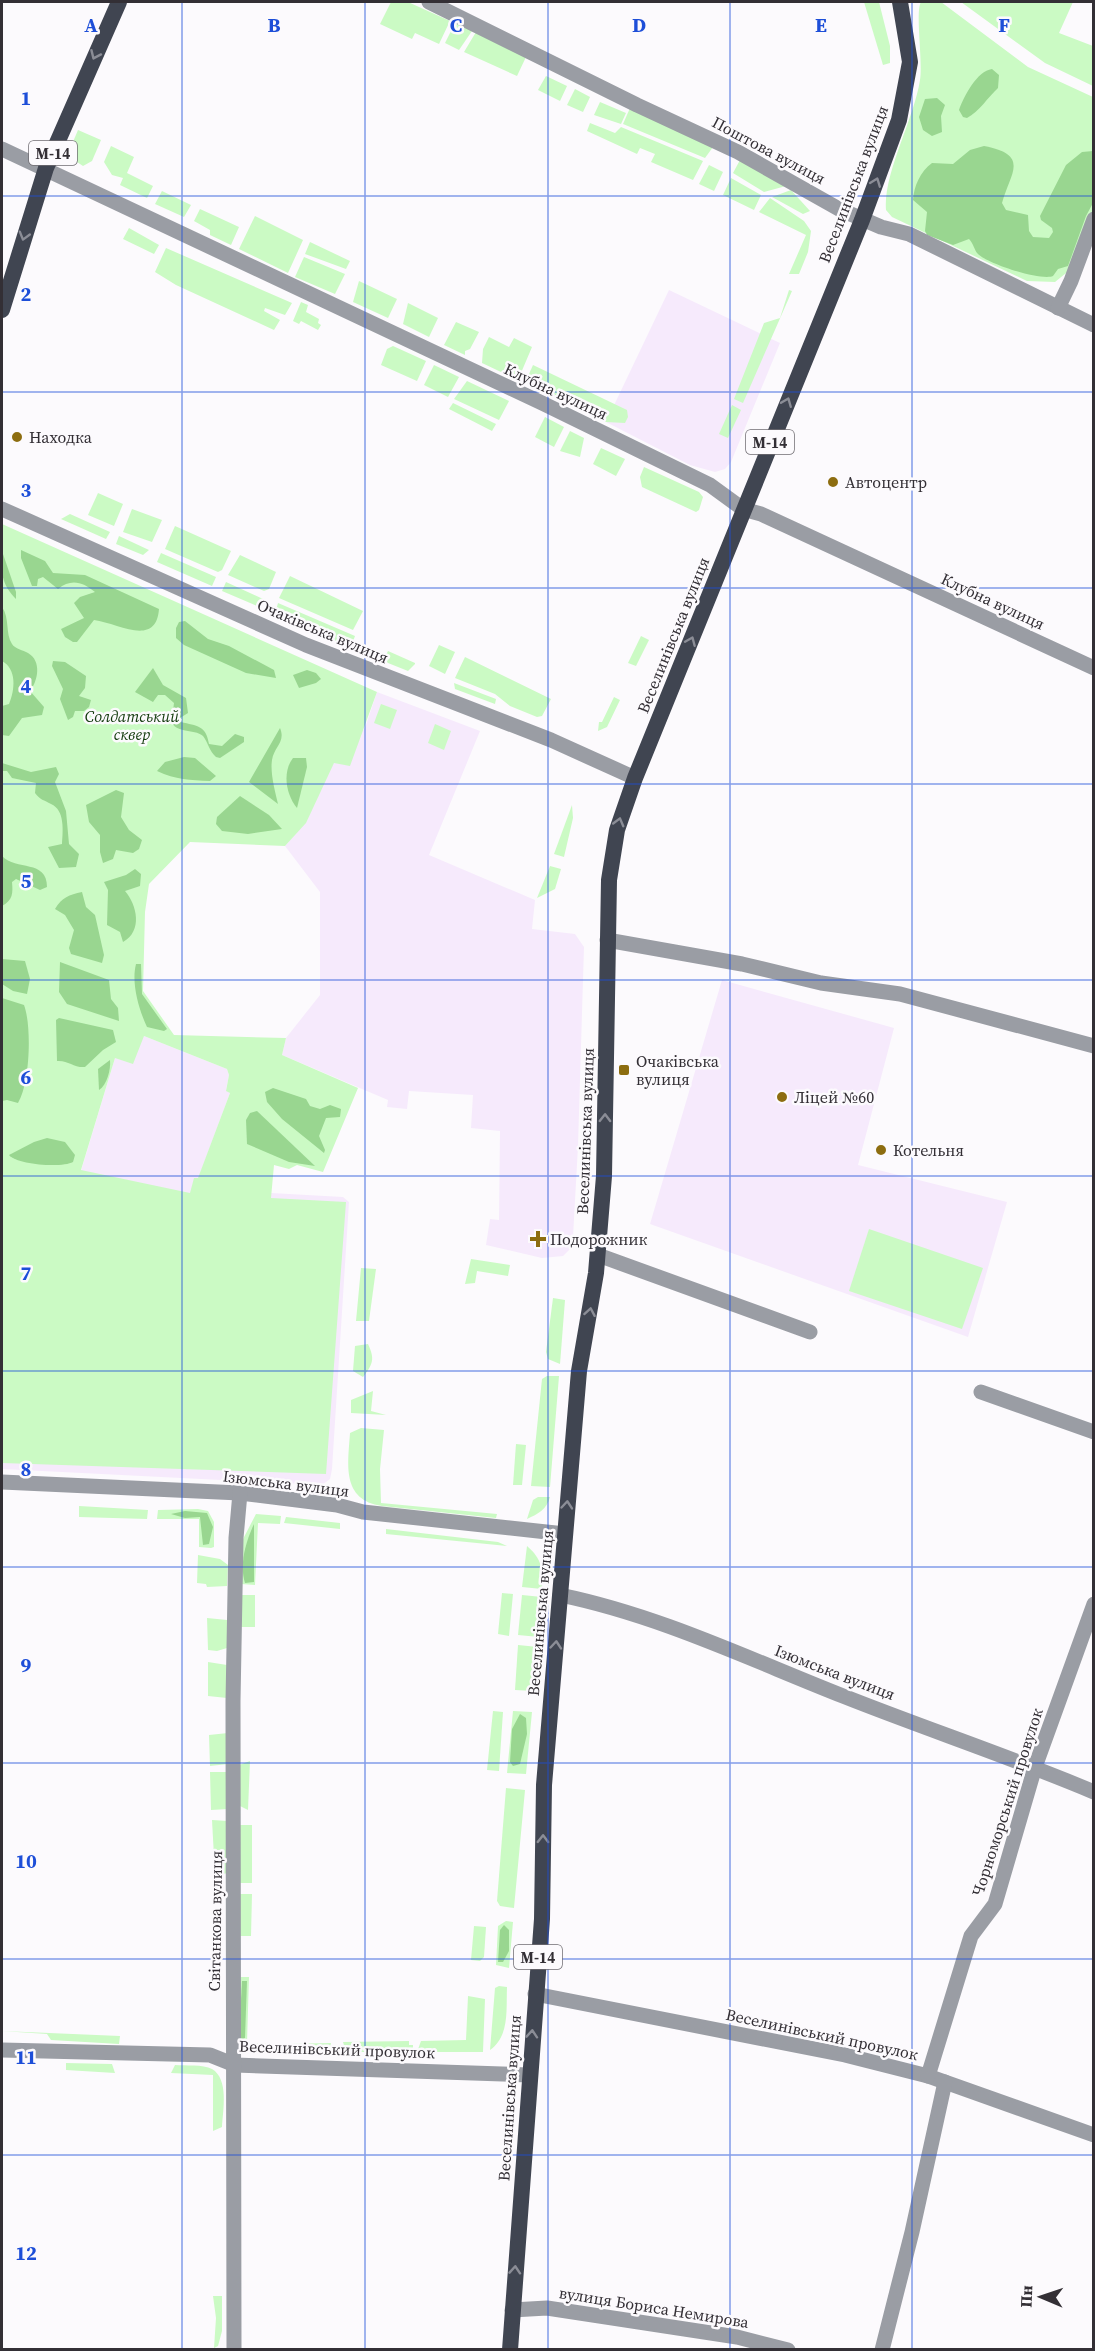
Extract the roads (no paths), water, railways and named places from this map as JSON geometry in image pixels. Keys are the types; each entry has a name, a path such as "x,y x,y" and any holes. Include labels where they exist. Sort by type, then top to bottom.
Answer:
{"highway":[{"name":"М-14","path":"2,310 46,168 119,2"},
{"name":"Веселинівська вулиця","path":"510,2349 542,1919 544,1785 579,1371 598,1255 604,1176 607,940 613,849 634,778 861,220 899,120 908,78 909,43 900,2"}],"street":[{"name":"Поштова вулиця","path":"429,2 637,105 738,152 861,220 909,234 1094,325"},
{"name":"Клубна вулиця","path":"2,149 710,485 744,509 761,514 1094,668"},
{"path":"1058,308 1071,281 1094,219"},
{"name":"Очаківська вулиця","path":"2,509 306,645 551,740 634,778"},
{"path":"607,940 742,964 821,983 900,994 1094,1046"},
{"path":"598,1255 810,1332"},
{"path":"981,1392 1094,1432"},
{"name":"Ізюмська вулиця","path":"2,1482 240,1493 337,1505 363,1512 565,1534"},
{"name":"Світанкова вулиця","path":"234,2349 233,1682 236,1538 240,1493"},
{"name":"Ізюмська вулиця","path":"560,1595 591,1601 669,1625 844,1696 1035,1767 1094,1792"},
{"name":"Чорноморський провулок","path":"928,2076 971,1936 995,1904 1035,1767 1094,1604"},
{"name":"Веселинівський провулок","path":"535,1994 845,2055 928,2076 1094,2135"},
{"name":"Веселинівський провулок","path":"2,2050 210,2055 235,2065 529,2075"},
{"path":"882,2349 912,2232 945,2082"},
{"name":"вулиця Бориса Немирова","path":"513,2310 548,2308 737,2337 788,2349"}],"place":[{"name":"Находка","path":"17,437"},
{"name":"Автоцентр","path":"833,482"},
{"name":"Очаківська вулиця","path":"624,1070"},
{"name":"Ліцей №60","path":"782,1097"},
{"name":"Котельня","path":"881,1150"},
{"name":"Подорожник","path":"538,1239"}],"park label":[{"name":"Солдатський сквер","path":"132,725"}]}
